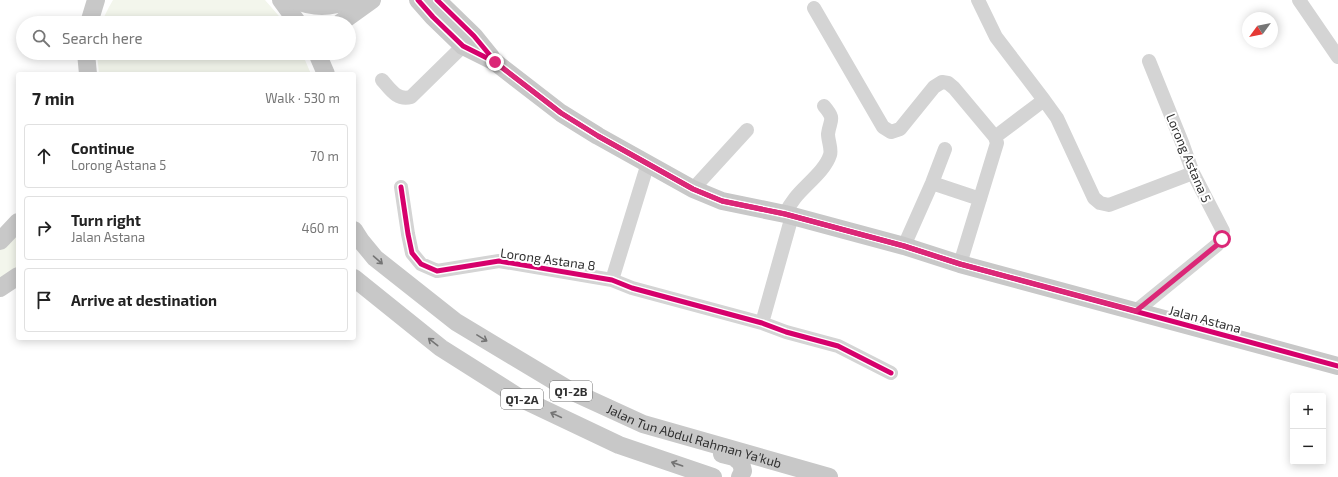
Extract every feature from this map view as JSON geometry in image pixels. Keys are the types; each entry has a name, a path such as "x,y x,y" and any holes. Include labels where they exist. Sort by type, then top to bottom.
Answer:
{"main road":[{"path":"281,0 293,16"},
{"path":"294,0 309,5 328,7 349,0"},
{"path":"350,16 372,0"},
{"path":"413,0 435,9"},
{"name":"Jalan Astana","path":"418,0 435,9 474,36 495,62"},
{"name":"Jalan Astana","path":"435,9 463,46 495,62 561,113 598,136 693,189 722,201 789,215 904,246 960,264 1338,366"},
{"path":"87,60 88,72"},
{"path":"0,241 16,224"},
{"name":"Jalan Tun Abdul Rahman Ya'kub","path":"356,233 375,258 456,322 571,391 643,424 829,477"},
{"path":"0,288 16,277"},
{"name":"Q1-2A","path":"356,280 441,348 520,398 619,445 714,477"},
{"path":"643,424 659,434 734,457 741,463 743,471 740,477"}],"street":[{"path":"978,0 996,37 1057,118 1094,198 1100,203 1109,205 1193,173"},
{"path":"1299,0 1338,57"},
{"path":"814,8 883,127 891,132 900,128 934,87 942,82 948,83 954,88 995,137 997,143 960,264"},
{"path":"382,80 397,96 405,98 411,97 463,46"},
{"name":"Lorong Astana 5","path":"1136,311 1217,245 1222,239 1223,231 1193,173 1149,61"},
{"path":"995,137 1044,100"},
{"path":"762,323 794,198 818,172 831,154 828,134 832,121 831,114 824,106"},
{"path":"693,189 747,130"},
{"path":"904,246 932,183 945,149"},
{"path":"612,280 648,164"},
{"path":"932,183 980,200"},
{"name":"Lorong Astana 8","path":"402,187 412,253 421,264 437,271 499,261 612,280 632,288 762,323 786,332 838,346 891,373"}],"shaded area":[{"path":"113,0 265,0 279,16 104,16"},
{"path":"98,60 305,60 310,72 99,72"},
{"path":"16,232 16,270 0,281 0,249"}],"cycle path":[{"path":"418,0 463,46 495,62 561,113 598,136 693,189 722,201 785,214 904,246 960,264 1338,366"},
{"path":"437,0 474,36 493,59"},
{"path":"401,187 412,253 421,264 437,271 499,261 612,280 632,288 762,323 786,332 838,346 891,373"}],"route":[{"path":"495,62 561,113 598,136 693,189 722,201 785,214 904,246 960,264 1136,311 1217,245 1222,239"}]}
